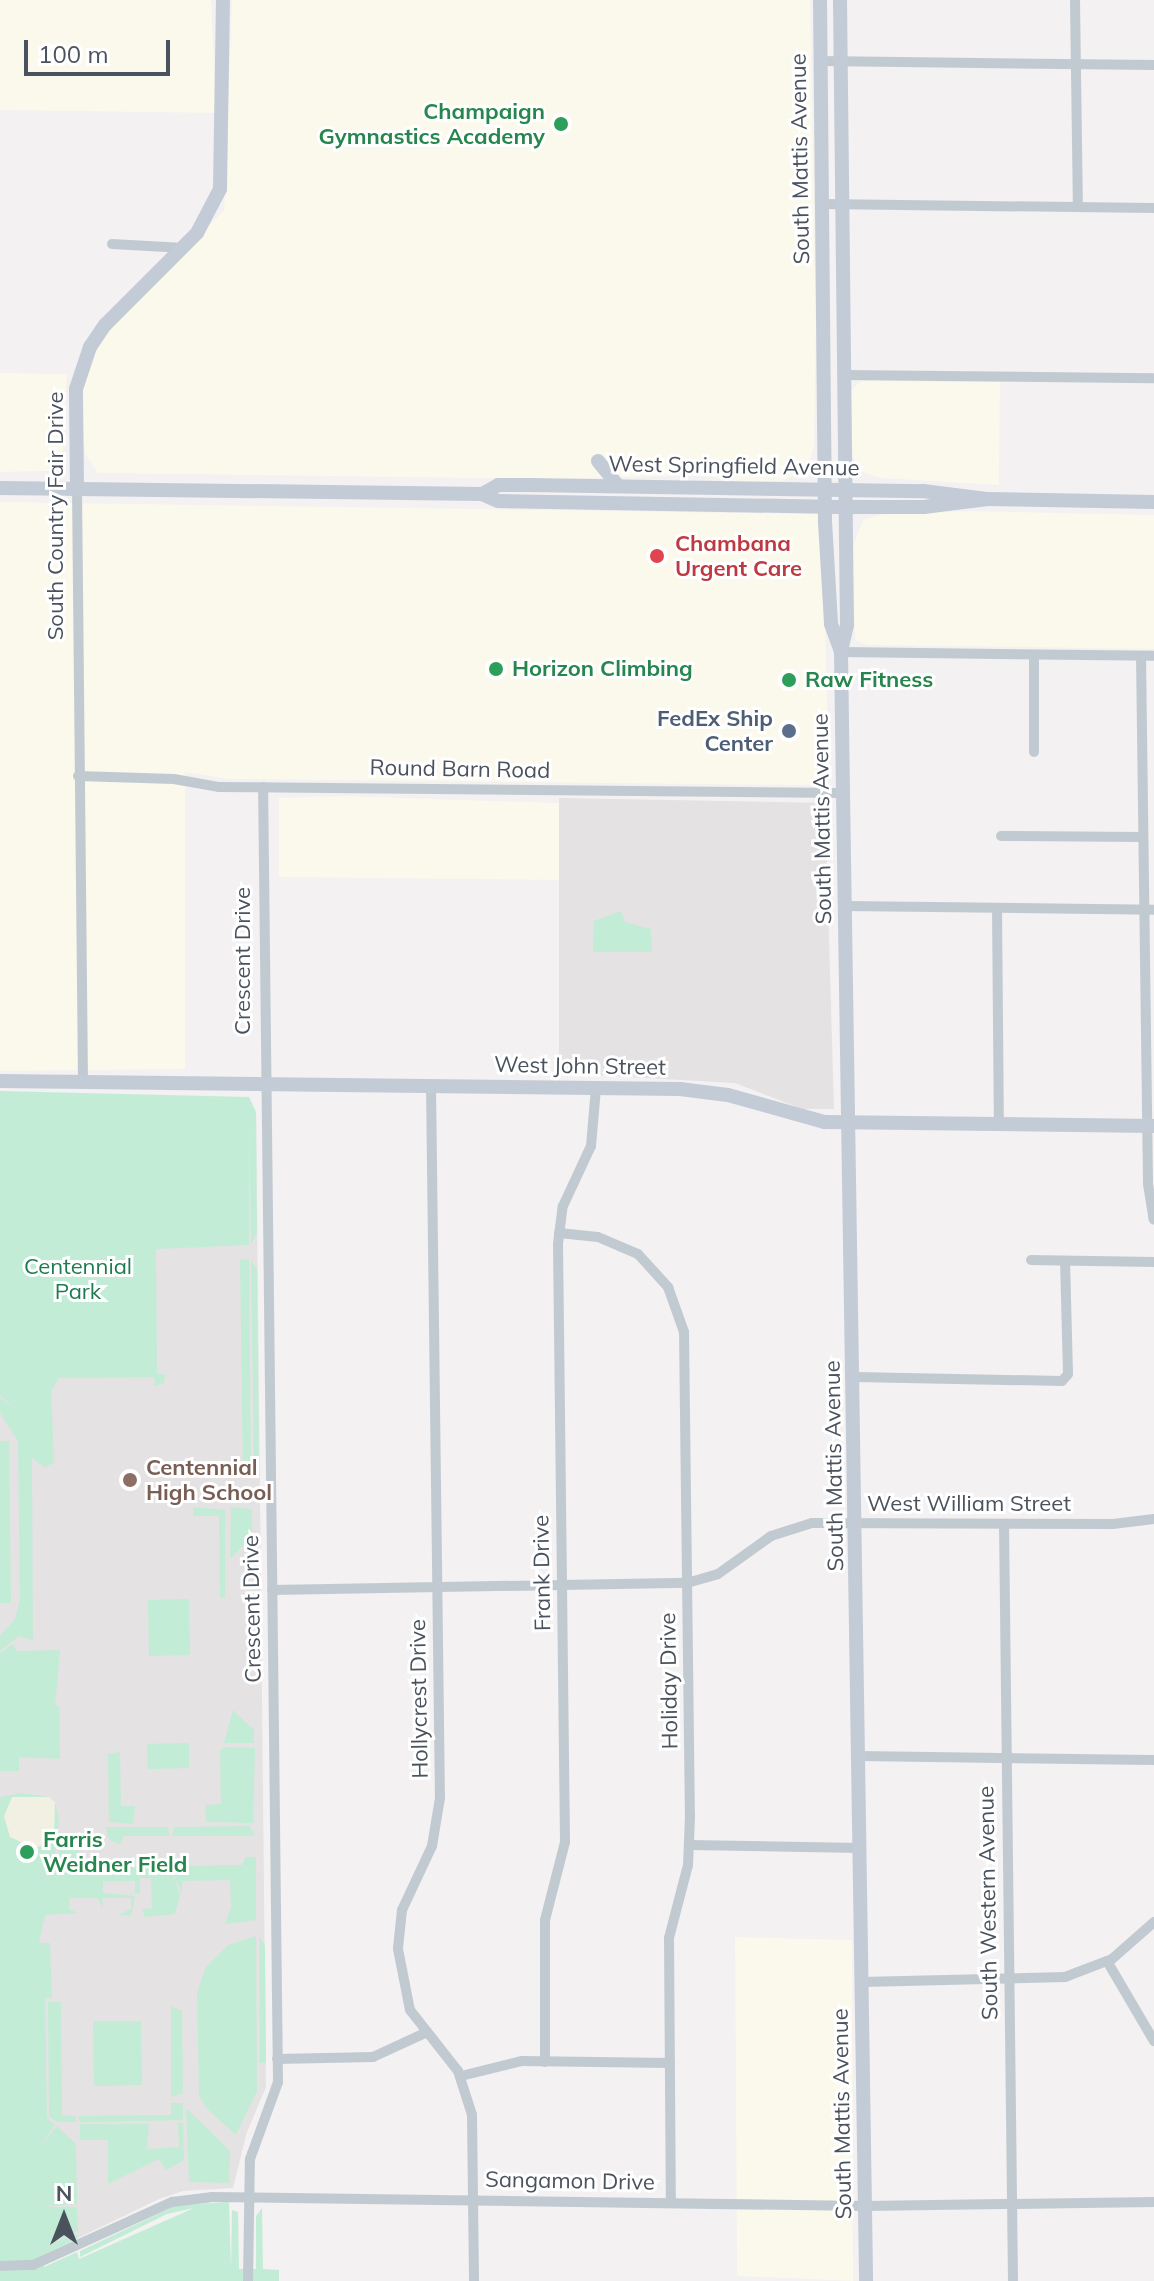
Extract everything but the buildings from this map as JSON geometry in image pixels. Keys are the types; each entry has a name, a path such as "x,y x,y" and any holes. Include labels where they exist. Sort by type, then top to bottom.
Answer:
{"main road":[{"name":"South Country Fair Drive","path":"77,489 76,389 90,347 105,325 184,248 209,217 222,177 223,0"},
{"name":"South Mattis Avenue","path":"820,0 826,507 831,624 841,652"},
{"name":"South Mattis Avenue","path":"840,0 847,625 841,652 855,1377 866,2281"},
{"path":"598,461 618,486"},
{"name":"West Springfield Avenue","path":"482,494 498,485 618,486 923,491 987,499 1154,502"},
{"name":"West Springfield Avenue","path":"0,488 482,494 498,501 826,507 924,507 987,499"},
{"name":"West John Street","path":"0,1081 706,1091 806,1120 1150,1126"}],"street":[{"path":"1075,0 1078,207"},
{"path":"820,61 1154,65"},
{"path":"823,204 1154,208"},
{"path":"112,244 184,248"},
{"path":"844,375 1154,378"},
{"name":"South Country Fair Drive","path":"77,489 83,1082"},
{"path":"841,652 1154,656"},
{"path":"1034,655 1034,752"},
{"path":"1141,656 1142,910 1154,1220"},
{"name":"Round Barn Road","path":"78,776 263,787 843,793"},
{"name":"Crescent Drive","path":"248,2281 248,2198 253,2146 275,2099 277,2059 263,787"},
{"path":"1001,836 1142,837"},
{"path":"845,906 1154,910"},
{"path":"997,908 999,1125"},
{"name":"Hollycrest Drive","path":"431,1086 439,1820 432,1846 406,1896 398,1949 405,1998 425,2033 461,2076 472,2115 474,2281"},
{"name":"Frank Drive","path":"545,2062 545,1920 565,1842 559,1233 568,1191 591,1146 596,1088"},
{"name":"Holiday Drive","path":"559,1233 598,1237 625,1247 649,1264 675,1299 685,1353 690,1845 669,1926 671,2203"},
{"path":"1031,1260 1154,1262"},
{"path":"855,1377 1062,1381 1068,1374 1065,1261"},
{"name":"West William Street","path":"272,1590 687,1583 718,1574 783,1530 812,1523 1004,1524 1154,1519"},
{"name":"South Western Avenue","path":"1004,1524 1013,2281"},
{"path":"859,1756 1154,1760"},
{"path":"690,1845 861,1848"},
{"path":"862,1982 1065,1977 1107,1961 1154,1922"},
{"path":"1107,1961 1154,2041"},
{"path":"277,2059 373,2057 425,2033"},
{"path":"461,2076 502,2063 670,2063"},
{"name":"Sangamon Drive","path":"0,2266 46,2261 181,2200 248,2198 865,2206 1154,2202"}],"shaded area":[{"path":"0,0 211,0 216,113 0,110"},
{"path":"232,0 810,0 816,328 814,447 806,470 783,481 741,482 701,475 554,479 98,473 85,454 80,401 85,373 99,341 224,210"},
{"path":"0,373 67,374 63,450 49,471 0,472"},
{"path":"861,381 1000,382 999,485 880,478 860,471 852,456 851,390"},
{"path":"0,502 822,514 829,772 815,784 798,785 228,779 185,772 185,1069 0,1071"},
{"path":"971,511 1154,515 1154,649 867,645 855,640 852,549 863,520 888,513"},
{"path":"345,796 559,803 560,880 279,877 279,798"},
{"path":"559,798 825,803 834,1109 802,1109 735,1083 559,1073"},
{"path":"149,1111 256,1112 266,2087 247,2132 233,2188 183,2191 159,2199 43,2255 39,2077 0,2076 0,1378 58,1378"},
{"path":"735,1937 852,1940 853,2281 737,2276"}],"green space":[{"path":"621,911 625,922 651,929 652,952 593,952 594,921"},
{"name":"Centennial Park","path":"0,1091 249,1097 256,1112 257,1233 251,1244 249,1111 249,1245 156,1249 157,1374 165,1374 164,1383 155,1386 154,1377 59,1378 51,1391 54,1463 44,1467 32,1458 33,1640 19,1636 0,1651 0,1636 15,1619 20,1599 18,1441 0,1413 0,1398 18,1410 0,1396"},
{"path":"249,1259 251,1472 243,1472 240,1260"},
{"path":"251,1260 257,1269 259,1462 254,1470"},
{"path":"0,1441 9,1441 11,1603 0,1603"},
{"path":"193,1507 225,1510 225,1598 220,1598 219,1516 193,1516"},
{"path":"231,1507 252,1509 252,1537 230,1559"},
{"path":"189,1599 190,1655 149,1656 148,1600"},
{"path":"13,1644 17,1651 60,1650 55,1706 59,1706 60,1759 19,1757 19,1771 0,1771 0,1653"},
{"path":"233,1710 254,1730 254,1743 224,1743"},
{"path":"189,1743 189,1768 148,1769 147,1744"},
{"path":"225,1747 255,1748 253,1823 206,1822 205,1805 221,1804 220,1751"},
{"path":"120,1752 121,1806 135,1806 133,1824 109,1822 108,1754"},
{"path":"22,1793 49,1797 55,1802 59,1820 54,1861 58,1861 59,1841 72,1840 88,1866 98,1858 105,1867 170,1866 180,1895 175,1914 145,1917 142,1909 152,1908 151,1878 140,1878 140,1893 135,1893 135,1881 103,1881 103,1893 135,1896 131,1916 118,1915 131,1909 131,1898 103,1898 102,1908 98,1898 70,1898 69,1909 78,1913 45,1915 39,1943 50,1943 52,1998 45,1998 47,2118 55,2125 40,2146 57,2126 76,2144 77,2204 42,2207 77,2207 78,2231 43,2247 77,2234 77,2239 43,2255 44,2267 77,2252 79,2259 194,2208 167,2214 80,2257 80,2251 177,2205 229,2202 231,2269 232,2210 238,2212 239,2269 256,2269 256,2216 262,2208 263,2269 279,2270 279,2281 0,2281 0,1797"},
{"path":"250,1826 255,1836 172,1836 174,1827"},
{"path":"106,1827 168,1827 169,1836 124,1836 119,1845 108,1838"},
{"path":"245,1857 256,1857 256,1920 225,1924 231,1907 230,1880 182,1881 182,1894 172,1871 172,1866 242,1865"},
{"path":"256,1936 257,2091 236,2135 206,2108 199,2095 197,1992 206,1967 228,1945"},
{"path":"259,1937 265,1945 266,2063 260,2063"},
{"path":"48,2002 61,2002 62,2115 75,2116 77,2122 56,2122 49,2116"},
{"path":"171,2006 182,2011 183,2093 171,2097"},
{"path":"93,2021 141,2021 142,2085 94,2086"},
{"path":"171,2103 183,2103 183,2120 79,2122 79,2116 171,2115"},
{"path":"186,2108 230,2151 229,2183 189,2182"},
{"path":"178,2123 183,2123 184,2160 166,2170 159,2159 108,2184 108,2140 80,2140 80,2124 149,2124 147,2149 179,2147"}],"sand":[{"path":"12,1797 49,1797 55,1802 54,1842 34,1848 10,1837 4,1816"}],"place":[{"name":"Champaign Gymnastics Academy","path":"561,124"},
{"name":"Chambana Urgent Care","path":"657,556"},
{"name":"Horizon Climbing","path":"496,669"},
{"name":"Raw Fitness","path":"789,680"},
{"name":"FedEx Ship Center","path":"789,731"},
{"name":"Centennial High School","path":"130,1480"},
{"name":"Farris Weidner Field","path":"27,1852"}]}
